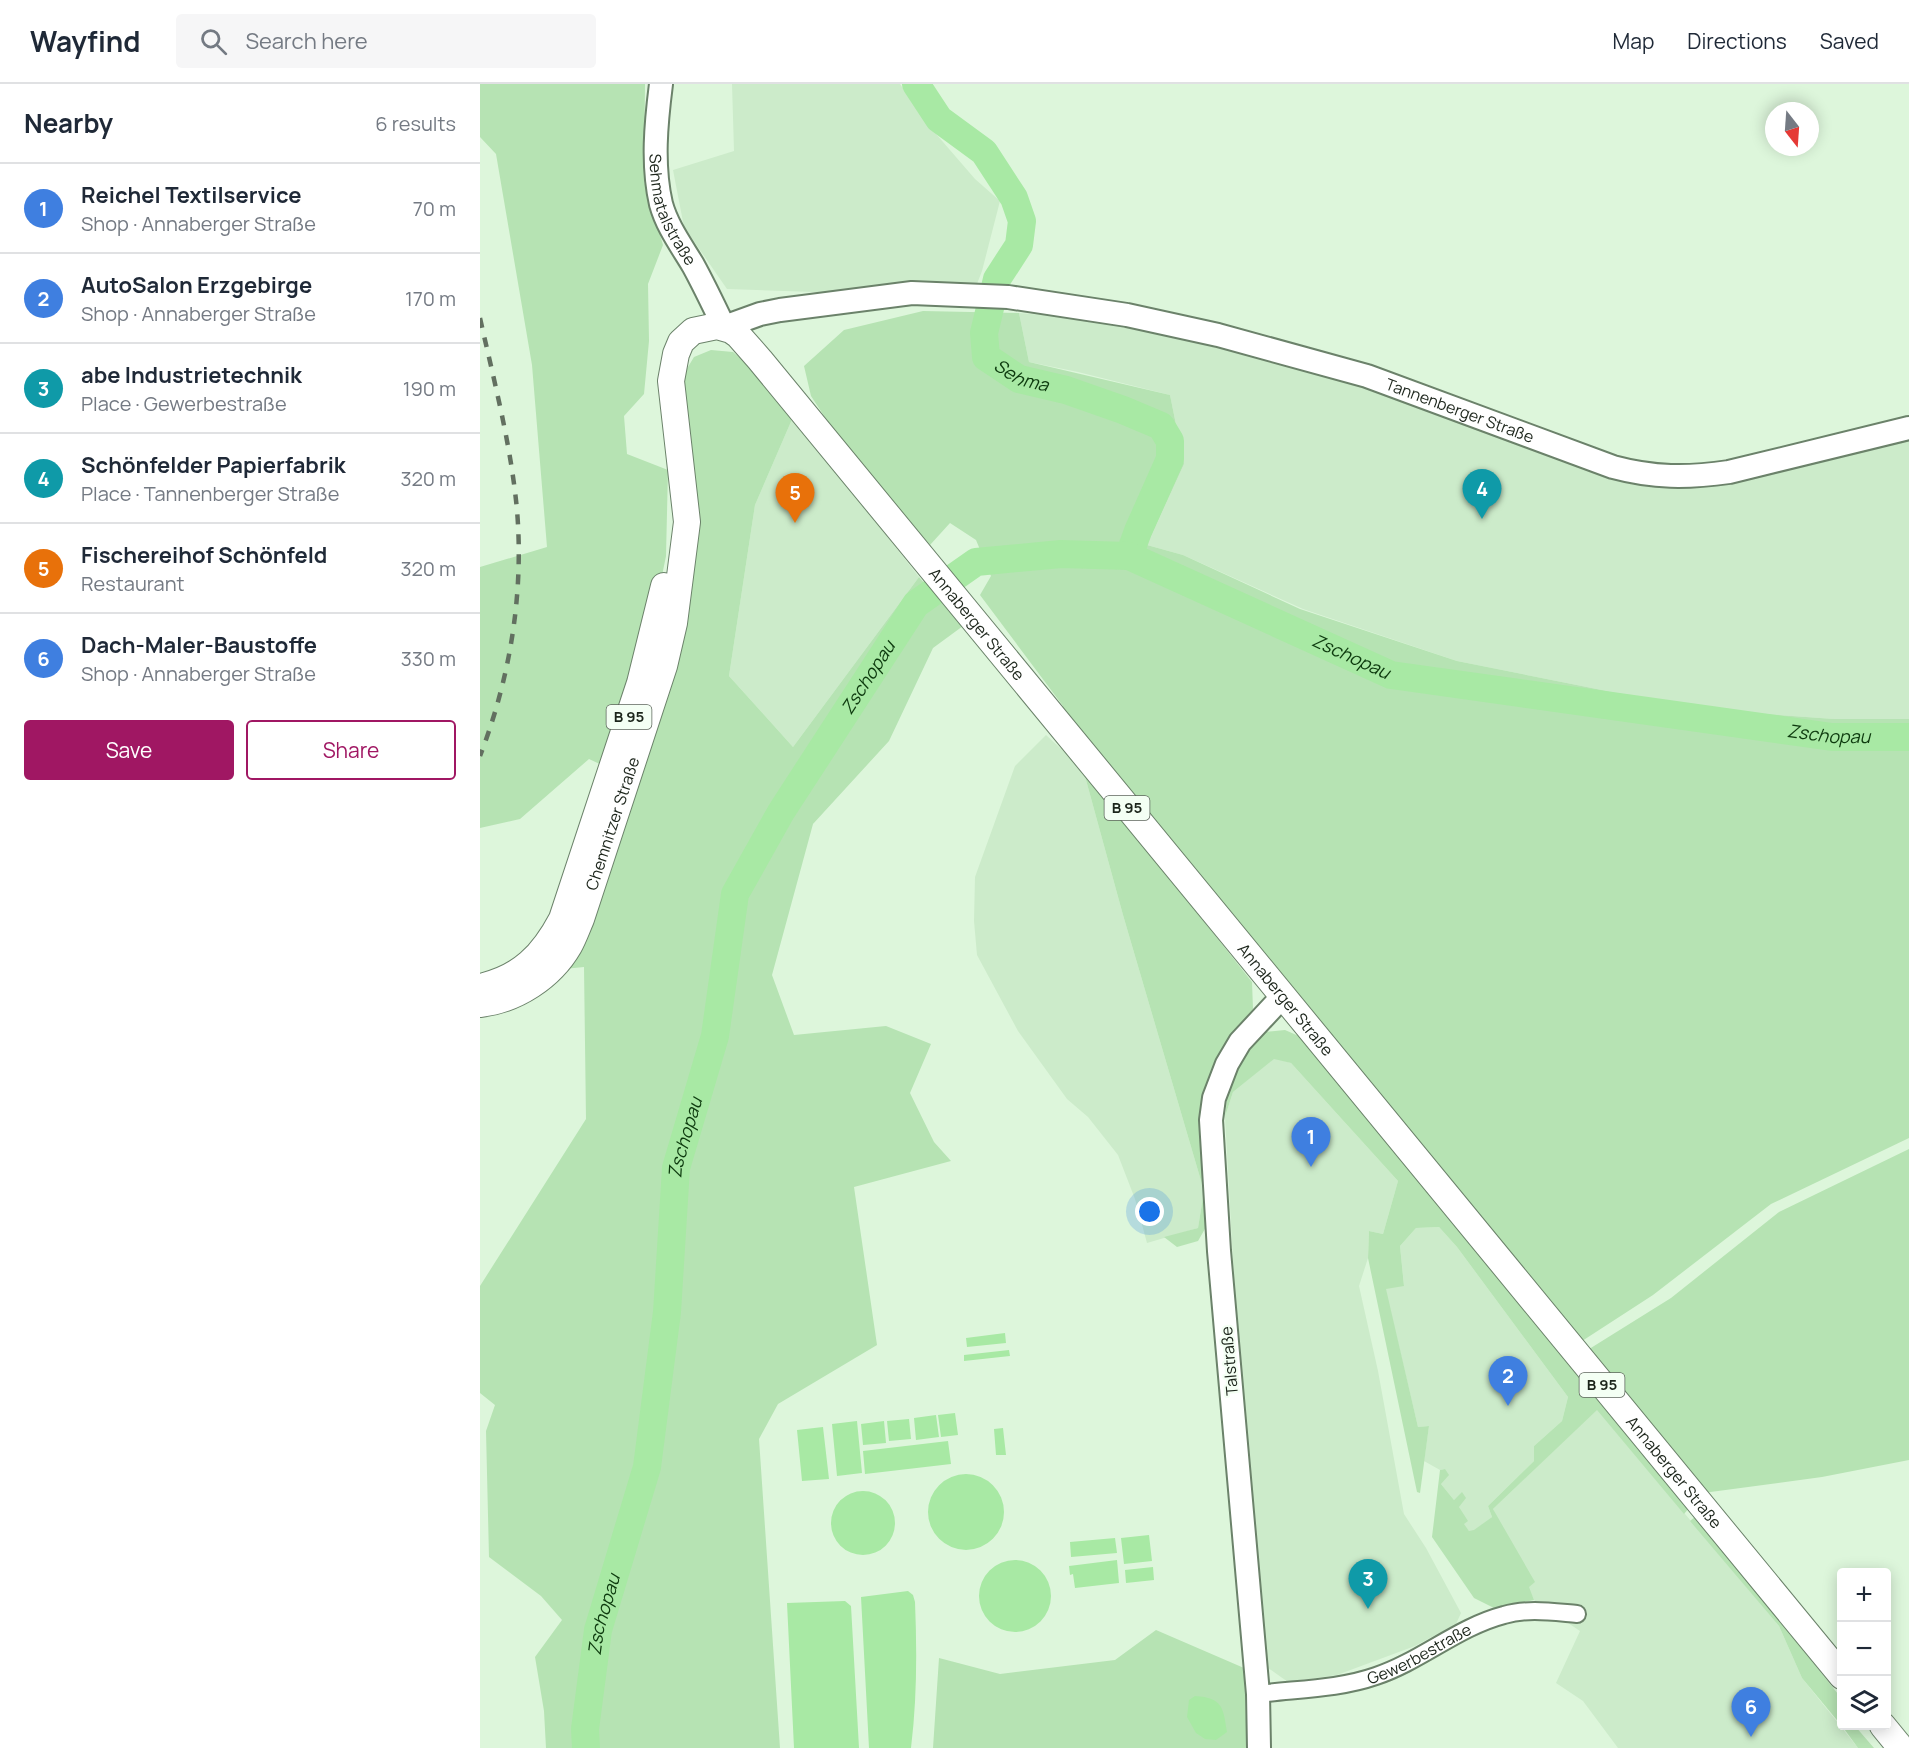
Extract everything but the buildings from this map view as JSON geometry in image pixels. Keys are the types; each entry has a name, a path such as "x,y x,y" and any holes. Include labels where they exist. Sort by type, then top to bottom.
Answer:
{"main road":[{"name":"Sehmatalstraße","path":"661,84 657,114 656,161 662,206 671,230 706,290 724,327"},
{"name":"Tannenberger Straße","path":"724,327 760,314 780,310 912,293 1008,297 1127,315 1218,335 1334,366 1367,376 1613,467 1666,477 1730,472 1909,428"},
{"name":"Chemnitzer Straße","path":"480,1004 492,1003 512,996 542,977 568,947 581,920 664,666 674,623 687,522 672,394 672,368 681,342 686,336 701,328 724,327"},
{"name":"Annaberger Straße","path":"724,327 738,335 747,345 1837,1670"},
{"name":"Chemnitzer Straße","path":"480,987 500,982 518,973 550,941 562,919 640,683 662,597 682,485"},
{"name":"Talstraße","path":"1259,1748 1258,1694 1219,1251 1211,1120 1214,1098 1227,1064 1240,1042 1282,997"},
{"path":"1887,1730 1901,1748"}],"street":[{"name":"Gewerbestraße","path":"1258,1694 1344,1684 1376,1676 1477,1623 1506,1614 1535,1611 1577,1614"}],"shaded area":[{"path":"480,84 645,84 644,181 663,245 648,284 649,341 644,394 624,416 627,454 668,470 666,556 652,625 604,766 589,759 520,819 480,828 480,567 547,547 532,365 496,154 480,137"},
{"path":"732,84 900,84 924,120 975,179 1000,201 982,271 975,289 844,293 727,289 684,227 673,170 734,151"},
{"path":"923,311 1019,313 1029,362 1170,395 1184,464 1147,545 1183,555 1300,609 1457,661 1697,709 1834,719 1909,719 1909,1138 1771,1204 1653,1295 1579,1343 1061,713 1063,706 980,595 991,576 976,540 950,523 930,545 851,457 811,396 804,366 844,330"},
{"path":"1019,313 1127,322 1362,382 1623,477 1909,436 1909,719 1834,719 1697,709 1457,661 1303,609 1183,555 1147,545 1184,464 1170,395 1029,362"},
{"path":"711,350 733,352 748,365 793,417 755,505 729,676 793,747 919,577 963,626 933,648 889,741 813,824 772,975 794,1035 886,1026 931,1044 910,1093 934,1142 951,1161 854,1187 877,1345 778,1404 759,1439 780,1748 546,1748 544,1711 535,1657 562,1620 541,1596 489,1557 486,1431 495,1405 480,1393 480,1286 586,1119 584,967 564,969 683,639 682,390 685,372 694,357"},
{"path":"793,417 919,577 793,747 729,676 755,505"},
{"path":"1046,735 1083,769 1204,1191 1198,1228 1147,1243 1135,1199 1118,1155 1088,1117 1067,1099 1018,1031 977,955 974,921 975,877 1015,766"},
{"path":"1083,769 1252,982 1253,1009 1226,1048 1210,1220 1198,1241 1177,1247 1164,1237 1198,1228 1204,1191"},
{"path":"1285,1030 1301,1037 1689,1508 1684,1514 1597,1410 1493,1509 1535,1582 1529,1587 1534,1600 1494,1608 1474,1598 1432,1537 1440,1470 1445,1469 1449,1475 1441,1484 1454,1500 1462,1492 1466,1498 1459,1507 1468,1521 1464,1524 1469,1531 1474,1530 1492,1517 1488,1506 1534,1461 1534,1446 1562,1421 1568,1397 1457,1247 1439,1227 1416,1228 1400,1246 1404,1286 1386,1289 1418,1427 1429,1426 1420,1493 1417,1492 1368,1258 1369,1231 1383,1234 1398,1181 1291,1063 1274,1059 1233,1092 1225,1117 1228,1089 1237,1061 1265,1032"},
{"path":"1274,1058 1291,1063 1398,1181 1383,1234 1369,1231 1368,1258 1359,1286 1378,1371 1404,1514 1426,1548 1461,1613 1456,1624 1415,1646 1337,1675 1288,1682 1264,1665 1235,1297 1225,1117 1233,1092"},
{"path":"1909,1149 1909,1460 1822,1477 1703,1493 1586,1351 1671,1298 1779,1212"},
{"path":"1439,1227 1457,1247 1568,1397 1562,1421 1534,1446 1534,1461 1488,1506 1492,1517 1474,1531 1469,1531 1463,1524 1459,1507 1462,1493 1454,1500 1441,1484 1445,1469 1440,1470 1424,1461 1429,1426 1418,1427 1385,1288 1404,1285 1400,1246 1416,1228"},
{"path":"1005,1333 1006,1343 967,1347 966,1338"},
{"path":"1009,1350 1010,1356 964,1361 964,1355"},
{"path":"1597,1409 1779,1626 1802,1678 1837,1722 1837,1730 1844,1730 1858,1748 1618,1748 1583,1701 1556,1683 1580,1631 1534,1600 1493,1509"},
{"path":"955,1413 958,1435 941,1437 938,1415"},
{"path":"936,1415 939,1437 916,1440 914,1418"},
{"path":"909,1419 911,1439 889,1441 887,1421"},
{"path":"857,1421 862,1473 837,1476 832,1424"},
{"path":"884,1421 886,1443 863,1445 861,1424"},
{"path":"823,1427 829,1479 802,1481 797,1430"},
{"path":"1003,1428 1006,1455 996,1455 994,1429"},
{"path":"948,1441 951,1464 865,1474 863,1451"},
{"path":"974,1474 987,1480 998,1491 1004,1504 1002,1527 987,1544 974,1550 958,1550 945,1544 930,1527 928,1504 934,1491 951,1476"},
{"path":"863,1491 881,1497 889,1505 895,1523 889,1541 881,1549 863,1555 845,1549 837,1541 831,1523 837,1505 845,1497"},
{"path":"1696,1516 1837,1693 1837,1720 1802,1678 1779,1626 1690,1521"},
{"path":"1149,1535 1152,1561 1124,1564 1121,1538"},
{"path":"1115,1538 1117,1553 1071,1557 1070,1542"},
{"path":"1015,1560 1035,1566 1045,1576 1051,1596 1045,1616 1035,1626 1015,1632 995,1626 985,1616 979,1596 985,1576 995,1566"},
{"path":"1117,1560 1119,1583 1075,1588 1069,1566"},
{"path":"1153,1567 1154,1580 1126,1583 1125,1570"},
{"path":"908,1591 913,1595 915,1602 916,1639 911,1748 869,1748 861,1597"},
{"path":"845,1601 851,1606 859,1748 794,1748 787,1603"},
{"path":"1156,1630 1244,1668 1247,1748 933,1748 939,1658 1000,1674 1115,1660"},
{"path":"1195,1696 1211,1699 1220,1705 1227,1732 1216,1740 1205,1739 1196,1733 1187,1717 1189,1700"},
{"path":"1845,1730 1858,1730 1874,1748 1858,1748"}],"waterway":[{"name":"Sehma","path":"916,84 939,119 984,152 1014,198 1022,221 1019,245 997,279 984,333 986,357 1019,379 1066,390 1161,426 1170,441 1170,459 1129,556"},
{"name":"Zschopau","path":"586,1748 585,1729 598,1630 647,1467 667,1312 676,1168 715,1036 735,894 781,812 916,604 976,562 1061,554 1129,556 1391,675 1832,737 1909,737"}],"railway":[{"path":"480,318 511,461 519,541 516,604 507,666 480,756"}],"place":[{"name":"Schönfelder Papierfabrik","path":"1482,519"},
{"name":"Fischereihof Schönfeld","path":"795,523"},
{"name":"Reichel Textilservice","path":"1311,1167"},
{"name":"AutoSalon Erzgebirge","path":"1508,1406"},
{"name":"abe Industrietechnik","path":"1368,1609"},
{"name":"Dach-Maler-Baustoffe","path":"1751,1737"}]}
